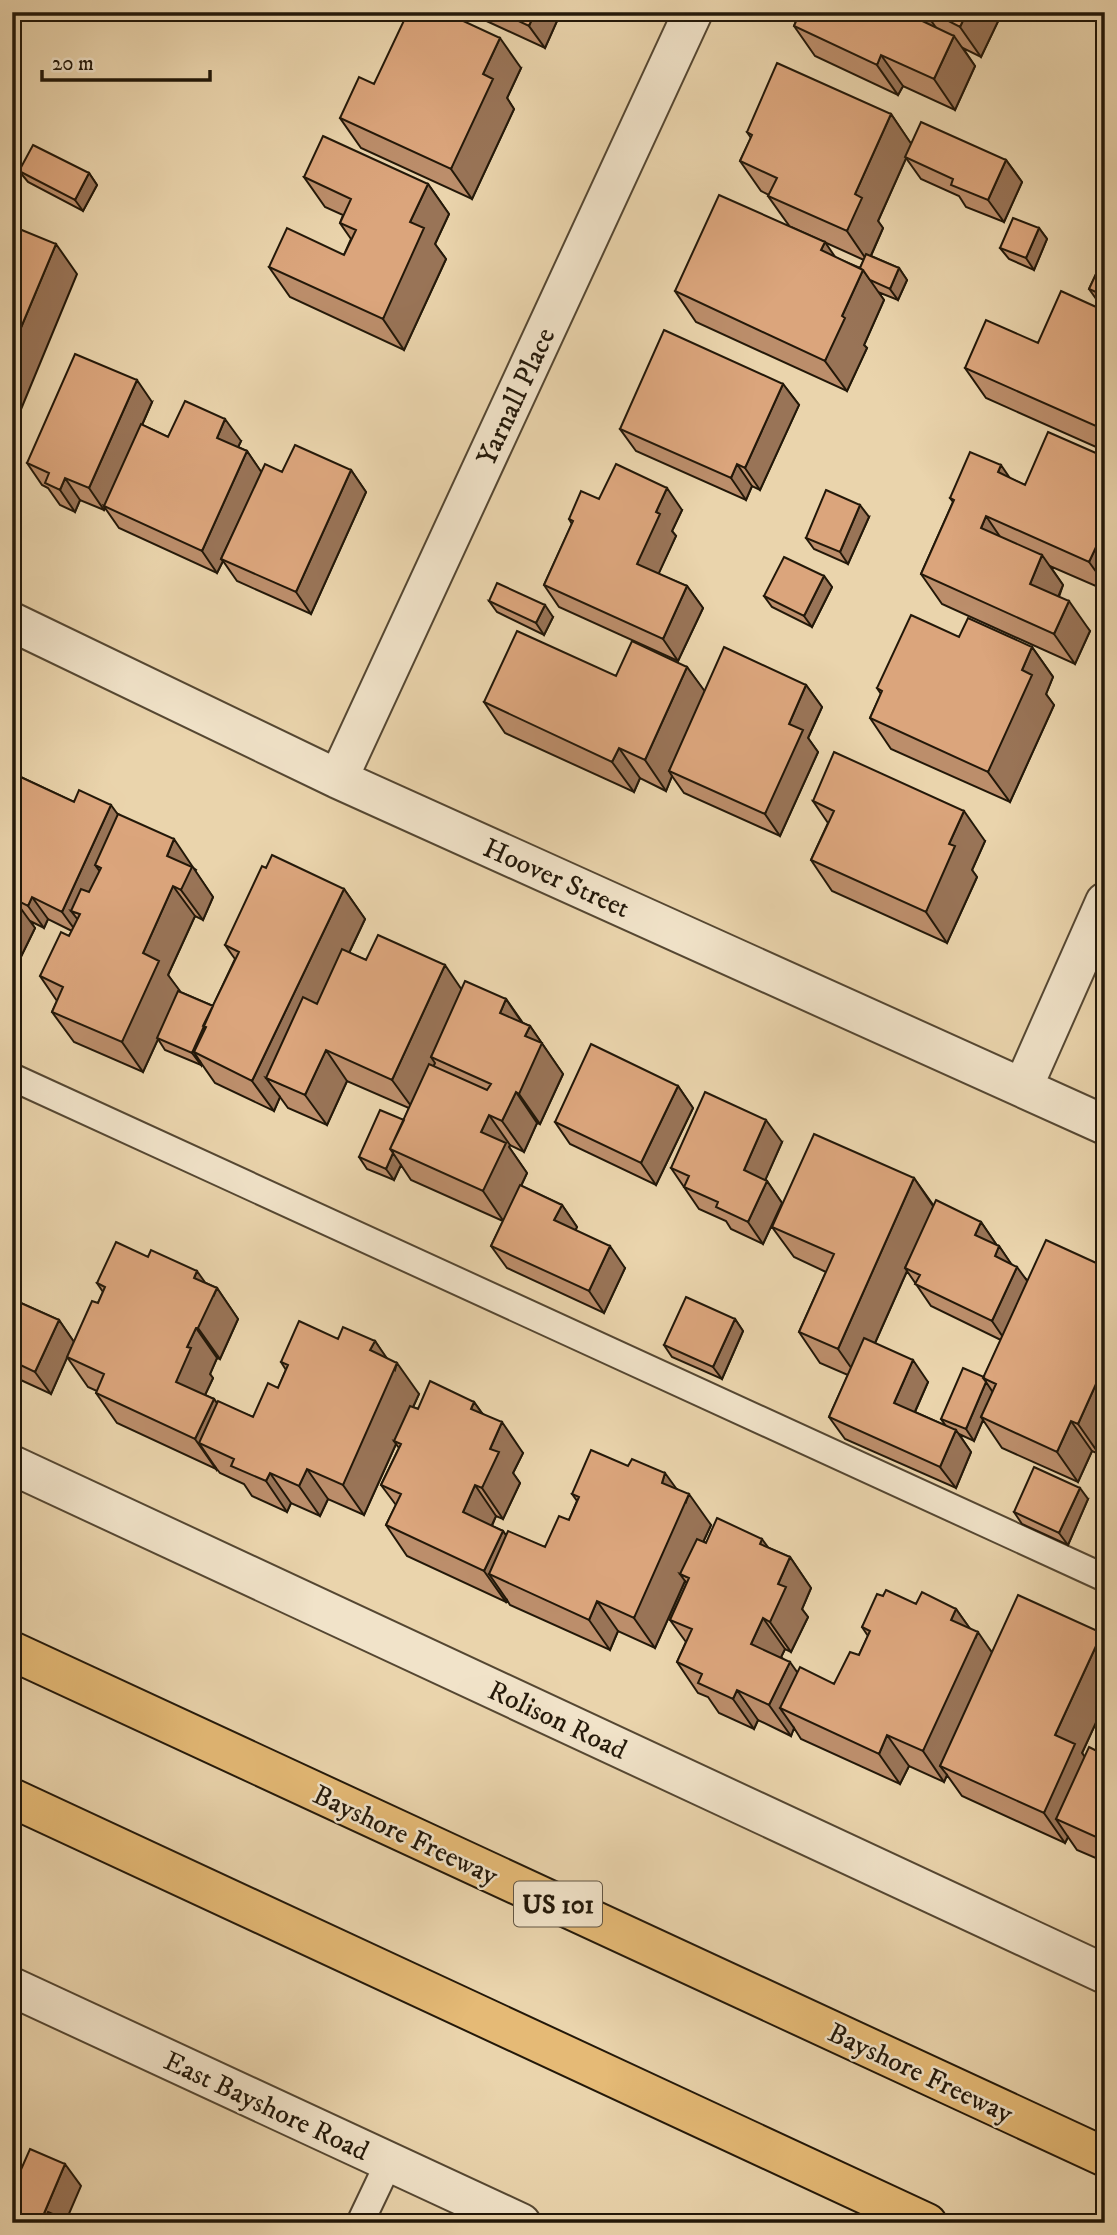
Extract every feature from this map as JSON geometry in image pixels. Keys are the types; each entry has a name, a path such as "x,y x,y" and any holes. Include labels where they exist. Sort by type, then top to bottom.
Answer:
{"highway":[{"name":"Bayshore Freeway","path":"12,1651 1105,2157"},
{"path":"12,1798 927,2223"}],"street":[{"name":"Yarnall Place","path":"338,779 693,12"},
{"name":"Hoover Street","path":"12,622 338,779 1105,1125"},
{"path":"1023,1087 1105,902"},
{"name":"Rolison Road","path":"12,1465 1105,1974"},
{"name":"East Bayshore Road","path":"12,1987 521,2223"}],"lane":[{"path":"12,1077 1105,1577"},
{"path":"360,2223 389,2162"}],"building":[{"path":"408,12 444,12 500,38 483,74 493,79 451,169 340,118 359,77 374,84"},
{"path":"499,12 535,12 529,26"},
{"path":"800,12 921,12 918,19 954,36 934,79 881,55 877,65 794,26"},
{"path":"931,12 967,12 960,27"},
{"path":"777,63 891,114 855,194 862,198 847,231 768,196 777,178 740,161 752,135 747,132"},
{"path":"921,122 1006,160 988,200 951,185 953,179 905,157"},
{"path":"323,136 428,184 410,222 424,228 383,319 269,267 287,228 344,255 356,230 340,223 351,199 304,177"},
{"path":"33,145 89,173 75,200 19,171"},
{"path":"719,195 825,242 821,250 863,270 825,361 675,291"},
{"path":"1013,218 1039,228 1026,258 1000,248"},
{"path":"12,226 56,244 12,349"},
{"path":"866,254 899,268 890,289 870,280 860,268"},
{"path":"1105,255 1105,296 1089,289"},
{"path":"1061,291 1105,311 1105,430 965,368 986,320 1038,343"},
{"path":"664,330 783,384 745,468 737,464 731,478 620,429"},
{"path":"75,354 137,380 89,488 65,478 60,490 45,483 49,473 27,463"},
{"path":"185,401 225,419 217,438 247,451 202,551 104,506 141,424 168,437"},
{"path":"1048,432 1105,457 1105,528 1089,562 986,516 981,528 1042,555 1030,584 1069,601 1054,634 921,574 954,500 950,498 970,452 1001,465 998,472 1025,485"},
{"path":"295,445 351,470 296,592 221,559 265,464 282,472"},
{"path":"616,464 667,488 656,512 660,514 637,564 687,586 663,639 544,585 573,521 569,519 581,491 599,499"},
{"path":"826,490 860,505 840,552 806,538"},
{"path":"784,557 824,576 804,616 764,596"},
{"path":"497,583 545,605 536,623 489,601"},
{"path":"911,615 959,637 968,618 1032,647 1022,670 1032,675 988,772 870,718 882,691 877,688"},
{"path":"517,631 616,676 632,641 687,667 645,760 619,748 612,762 484,702"},
{"path":"724,647 806,685 789,724 803,730 765,814 669,771"},
{"path":"834,752 964,811 949,844 955,846 926,912 811,860 834,811 813,801"},
{"path":"12,773 74,802 79,790 111,805 62,912 32,897 28,906 12,898"},
{"path":"118,814 174,839 167,856 192,867 181,890 173,886 143,953 159,961 122,1042 52,1012 63,987 40,976 61,932 69,936 80,914 71,911 81,889 89,892 101,868 95,865"},
{"path":"272,855 344,889 252,1081 194,1052 206,1027 203,1026 239,952 225,945 262,866 266,868"},
{"path":"12,903 19,906 12,921"},
{"path":"378,935 445,965 392,1080 326,1050 305,1095 266,1078 303,997 317,1004 342,949 366,960"},
{"path":"465,981 506,999 500,1013 530,1026 525,1036 542,1043 519,1094 516,1092 502,1121 489,1115 481,1132 506,1143 483,1191 390,1149 429,1064 487,1090 491,1084 431,1057"},
{"path":"178,991 213,1006 192,1053 157,1038"},
{"path":"591,1044 678,1086 641,1163 555,1122"},
{"path":"705,1092 766,1120 744,1170 767,1181 748,1222 716,1207 718,1202 684,1187 689,1176 671,1168"},
{"path":"380,1110 404,1120 390,1149 393,1153 386,1169 359,1157"},
{"path":"814,1134 914,1178 838,1349 799,1332 834,1254 772,1227"},
{"path":"520,1185 562,1205 554,1220 610,1246 589,1291 491,1246"},
{"path":"936,1200 981,1222 975,1235 999,1246 995,1256 1017,1267 992,1321 915,1284 920,1275 905,1268"},
{"path":"1046,1240 1105,1267 1105,1364 1078,1424 1071,1421 1057,1452 981,1417 996,1384 983,1378"},
{"path":"116,1242 148,1257 151,1250 197,1271 194,1278 217,1288 187,1347 191,1348 176,1382 214,1399 195,1439 96,1393 104,1374 67,1357 92,1301 98,1303 105,1287 97,1283"},
{"path":"686,1297 735,1319 713,1367 664,1345"},
{"path":"12,1299 59,1320 35,1372 12,1361"},
{"path":"299,1321 338,1339 343,1327 375,1341 370,1350 397,1363 343,1485 307,1469 299,1486 270,1473 266,1481 231,1466 234,1459 199,1443 218,1401 253,1417 268,1383 278,1388 288,1365 281,1362"},
{"path":"864,1338 913,1360 894,1403 956,1430 940,1467 829,1417"},
{"path":"963,1368 984,1377 986,1382 966,1429 941,1419"},
{"path":"430,1381 474,1402 471,1409 502,1422 490,1449 499,1452 482,1488 475,1485 463,1512 503,1531 484,1571 386,1525 401,1494 381,1485 401,1444 394,1441 410,1406 418,1409"},
{"path":"591,1450 628,1466 632,1459 665,1473 662,1483 689,1494 634,1618 597,1601 589,1620 489,1574 508,1531 545,1547 559,1516 569,1520 579,1497 572,1494"},
{"path":"1034,1467 1080,1488 1059,1533 1014,1512"},
{"path":"717,1518 762,1539 760,1544 790,1557 778,1584 786,1587 770,1622 763,1618 751,1644 790,1662 769,1705 737,1690 733,1699 698,1683 702,1674 677,1662 692,1629 670,1620 689,1578 680,1574 697,1539 706,1543"},
{"path":"886,1590 916,1604 922,1592 956,1609 951,1620 978,1632 923,1751 887,1735 879,1754 780,1708 800,1667 834,1684 850,1652 859,1655 870,1631 862,1627 877,1594 883,1596"},
{"path":"1018,1595 1102,1633 1055,1735 1075,1744 1044,1813 940,1766"},
{"path":"1089,1747 1105,1755 1105,1841 1056,1819"},
{"path":"30,2149 65,2164 40,2223 12,2223 12,2190"},
{"path":"48,2212 73,2223 43,2223"}]}
